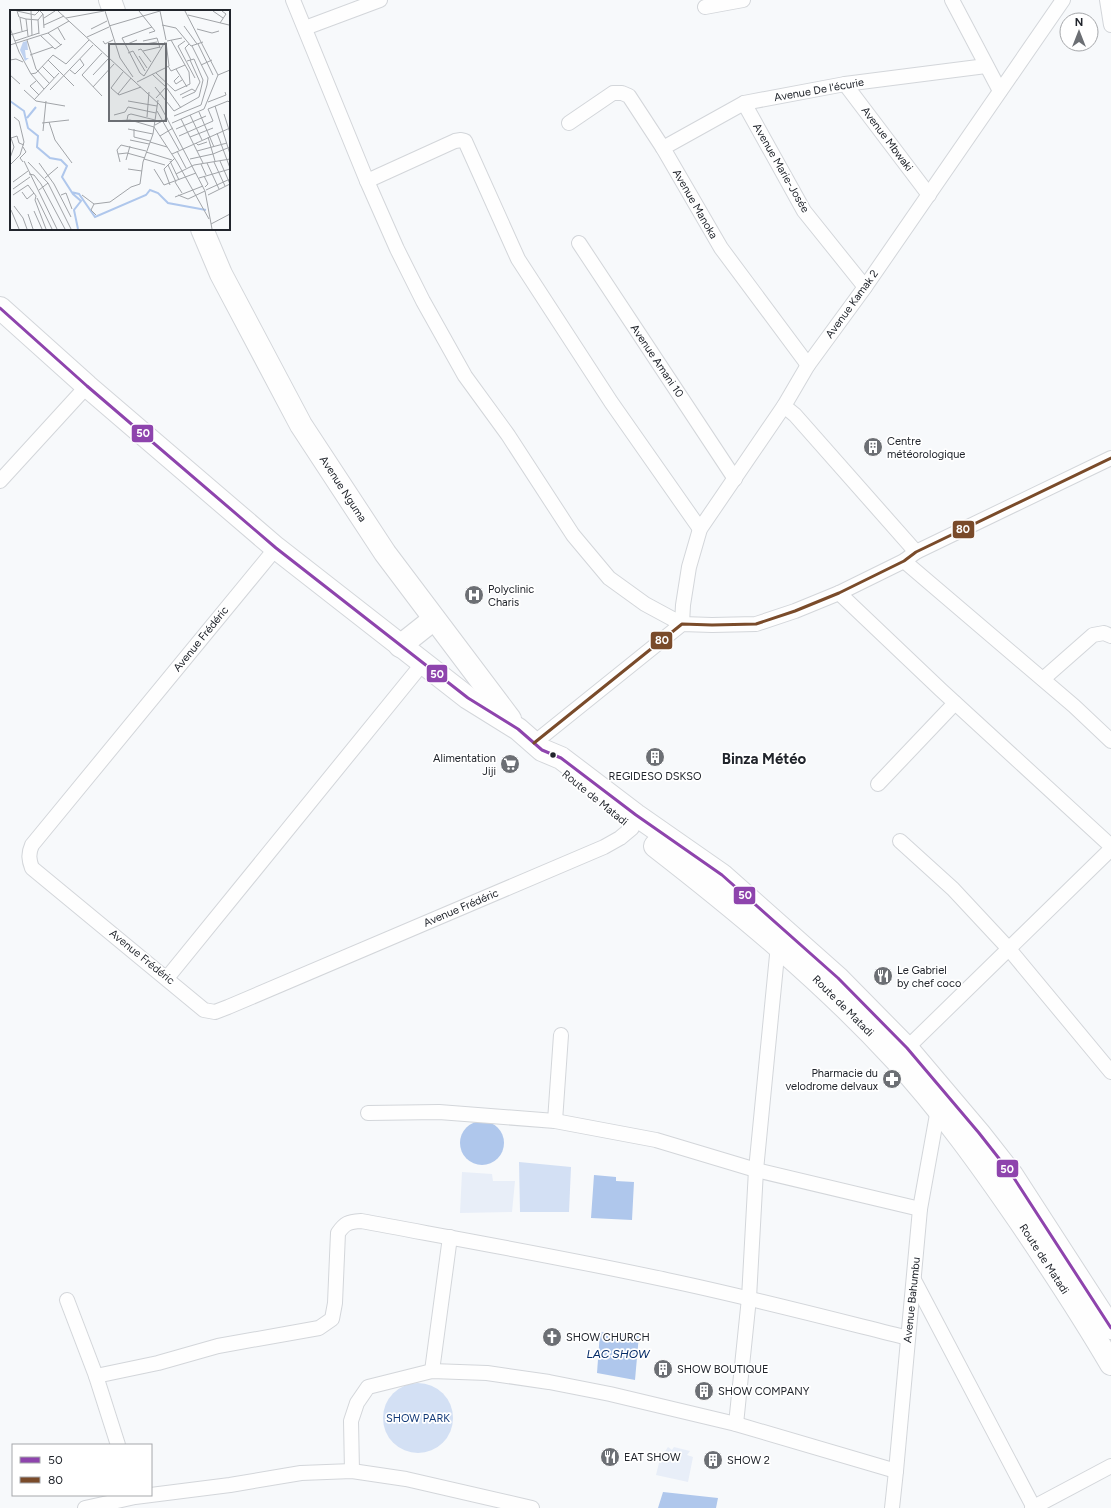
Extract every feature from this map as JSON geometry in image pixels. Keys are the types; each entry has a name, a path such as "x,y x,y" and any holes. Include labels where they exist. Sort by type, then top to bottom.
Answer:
{"main road":[{"path":"110,0 114,10"},
{"name":"Avenue Nguma","path":"202,230 221,274 301,425 385,553 434,619 531,741"},
{"name":"Route de Matadi","path":"0,308 87,386 276,548 400,646 468,698 531,741 561,758 636,815 722,876 757,916 778,945 812,975 894,1059 942,1102"},
{"path":"400,646 434,619"},
{"name":"Route de Matadi","path":"531,741 550,761 632,828 757,916 838,978 907,1048 994,1184 1077,1291 1111,1328"},
{"name":"Route de Matadi","path":"1077,1291 1111,1364"}],"street":[{"path":"293,0 396,249 465,376 508,435 573,535 609,578 645,604 682,624 756,624 795,611 839,593 904,561 916,552 1111,458"},
{"path":"305,28 380,0"},
{"path":"705,7 743,0"},
{"path":"952,0 1000,91"},
{"name":"Avenue Kamak 2","path":"682,624 682,605 689,567 700,529 784,406 808,365 865,287 1062,0"},
{"path":"1107,0 1111,25"},
{"name":"Avenue De l'écurie","path":"663,148 744,103 845,84 986,66"},
{"name":"Avenue Mbwaki","path":"845,84 929,195"},
{"name":"Avenue Manoka","path":"568,124 612,93 622,93 629,96 663,148 721,248 808,365"},
{"name":"Avenue Marie-Josée","path":"744,103 804,211 865,287"},
{"path":"367,182 455,141 465,141 518,259 611,402 700,529"},
{"name":"Avenue Amani 10","path":"579,243 735,479"},
{"path":"0,481 87,386"},
{"path":"784,406 795,414 916,552"},
{"name":"Avenue Frédéric","path":"276,548 36,839 29,852 29,861 32,868 204,1010 215,1012 228,1007 604,847 620,838 632,828"},
{"path":"904,561 1043,679 1111,741"},
{"path":"839,593 1111,848 1009,950 907,1048"},
{"path":"531,741 682,624"},
{"path":"1043,679 1093,635 1104,633 1111,636"},
{"path":"167,978 423,663"},
{"path":"878,784 955,703"},
{"path":"900,841 953,889 1009,950 1111,1072"},
{"path":"736,1424 749,1298 756,1170 778,945"},
{"path":"555,1122 561,1034"},
{"name":"Avenue Bahumbu","path":"892,1508 920,1209 942,1102"},
{"path":"368,1114 439,1112 555,1122 656,1140 756,1170 920,1209"},
{"path":"96,1376 158,1363 218,1346 319,1328 332,1319 335,1303 338,1233 344,1225 352,1221 361,1221 556,1257 749,1298 908,1338"},
{"path":"432,1371 450,1237"},
{"path":"914,1280 1033,1508 1111,1466"},
{"path":"67,1300 96,1376 118,1444"},
{"path":"352,1471 351,1420 357,1403 368,1387 432,1371 487,1373 549,1382 610,1394 736,1424 896,1471"},
{"path":"152,1494 230,1485 300,1473 352,1471 406,1478 532,1508"},
{"path":"85,1508 135,1496"}],"shaded area":[{"path":"462,1172 492,1174 493,1181 515,1181 512,1212 460,1213"},
{"path":"668,1447 672,1450 674,1447 690,1451 687,1455 693,1457 688,1482 656,1475 660,1459"}],"green space":[{"path":"519,1162 571,1167 569,1212 520,1212"},
{"name":"SHOW PARK","path":"418,1383 431,1386 443,1393 450,1405 453,1418 450,1431 443,1443 431,1450 418,1453 405,1450 393,1443 386,1431 383,1418 386,1405 393,1393 405,1386"}],"water":[{"path":"478,1121 486,1121 498,1127 504,1139 504,1147 498,1159 486,1165 478,1165 466,1159 460,1147 460,1139 466,1127"},
{"path":"594,1175 616,1177 616,1181 634,1182 632,1220 591,1218"},
{"name":"LAC SHOW","path":"600,1332 639,1335 635,1380 597,1373"},
{"path":"663,1492 718,1498 716,1508 658,1508"}],"transit line":[{"name":"50","path":"0,308 87,386 276,548 468,698 518,729 542,750 561,758 636,815 722,875 838,978 907,1048 979,1133 1012,1175 1111,1328"},
{"name":"80","path":"534,743 682,624 756,624 795,611 839,593 904,561 916,552 1111,458"}],"place":[{"name":"Centre météorologique","path":"873,447"},
{"name":"Polyclinic Charis","path":"474,595"},
{"name":"REGIDESO DSKSO","path":"655,757"},
{"name":"Alimentation Jiji","path":"510,764"},
{"name":"Le Gabriel by chef coco","path":"883,976"},
{"name":"Pharmacie du velodrome delvaux","path":"892,1079"},
{"name":"SHOW CHURCH","path":"552,1337"},
{"name":"SHOW BOUTIQUE","path":"663,1369"},
{"name":"SHOW COMPANY","path":"704,1391"},
{"name":"EAT SHOW","path":"610,1457"},
{"name":"SHOW 2","path":"713,1460"}],"district":[{"name":"Binza Météo","path":"764,759"}]}
